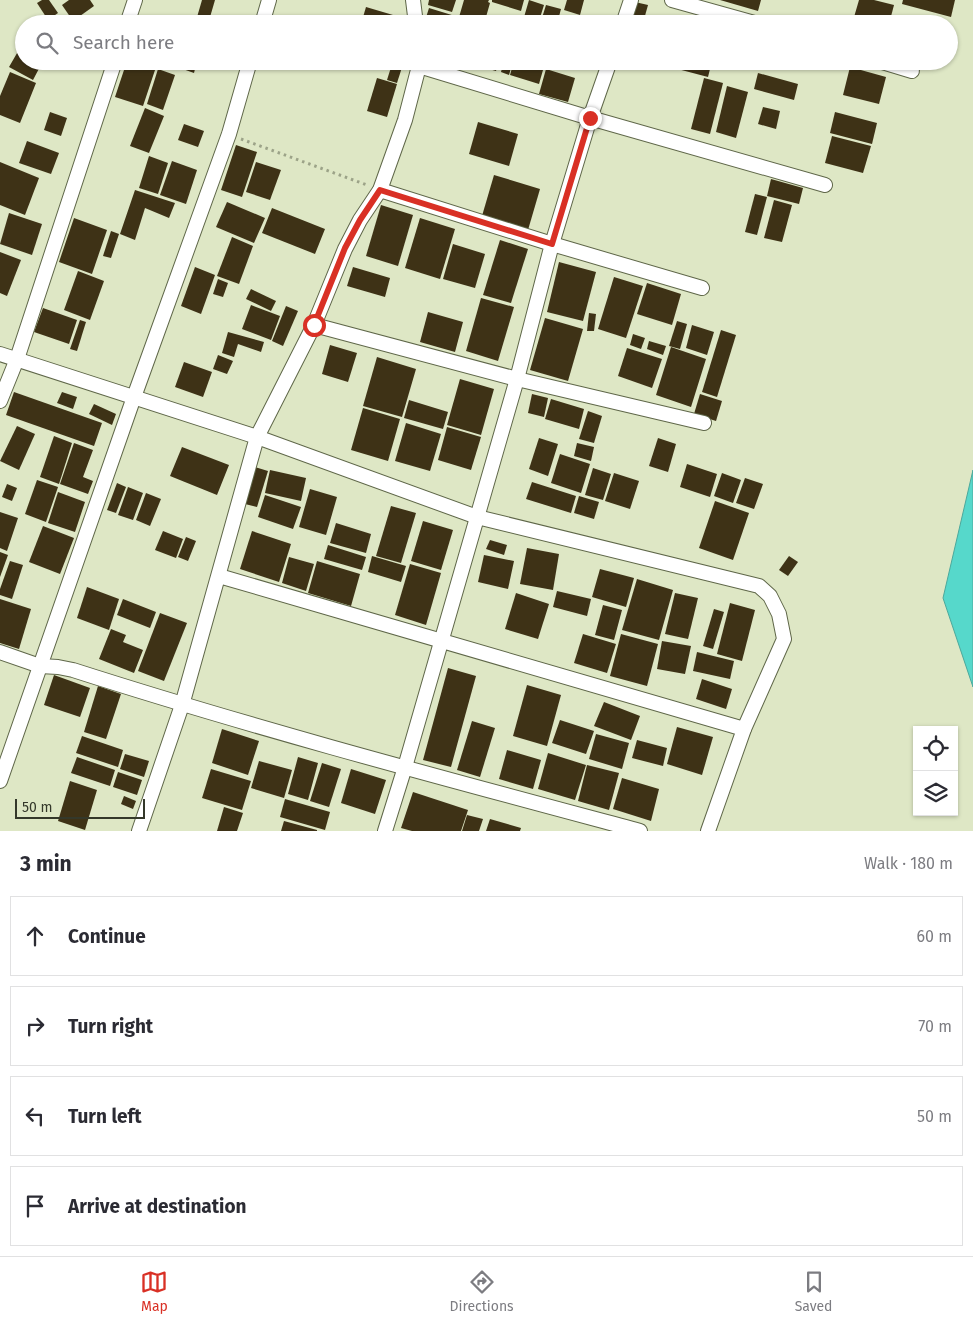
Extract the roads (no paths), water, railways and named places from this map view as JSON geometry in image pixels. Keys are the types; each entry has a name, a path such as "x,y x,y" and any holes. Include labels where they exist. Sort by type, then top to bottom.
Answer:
{"street":[{"path":"130,15 135,0"},
{"path":"265,15 269,0"},
{"path":"413,0 415,15"},
{"path":"626,15 631,0"},
{"path":"672,0 726,15"},
{"path":"0,401 17,359 112,70"},
{"path":"0,781 134,397 229,134 247,70"},
{"path":"139,831 182,705 257,437 314,325 345,248 360,220 380,190 405,120 418,70"},
{"path":"438,70 590,118 825,185"},
{"path":"385,831 517,378 552,244 590,118 607,70"},
{"path":"380,190 552,244 702,288"},
{"path":"314,325 517,378 704,423"},
{"path":"0,354 257,437 477,517 759,586 770,596 779,614 784,639 744,729 708,831"},
{"path":"219,576 744,729"},
{"path":"0,652 40,666 73,670 182,705 640,830"}],"water":[{"path":"973,470 973,687 943,598"}]}
